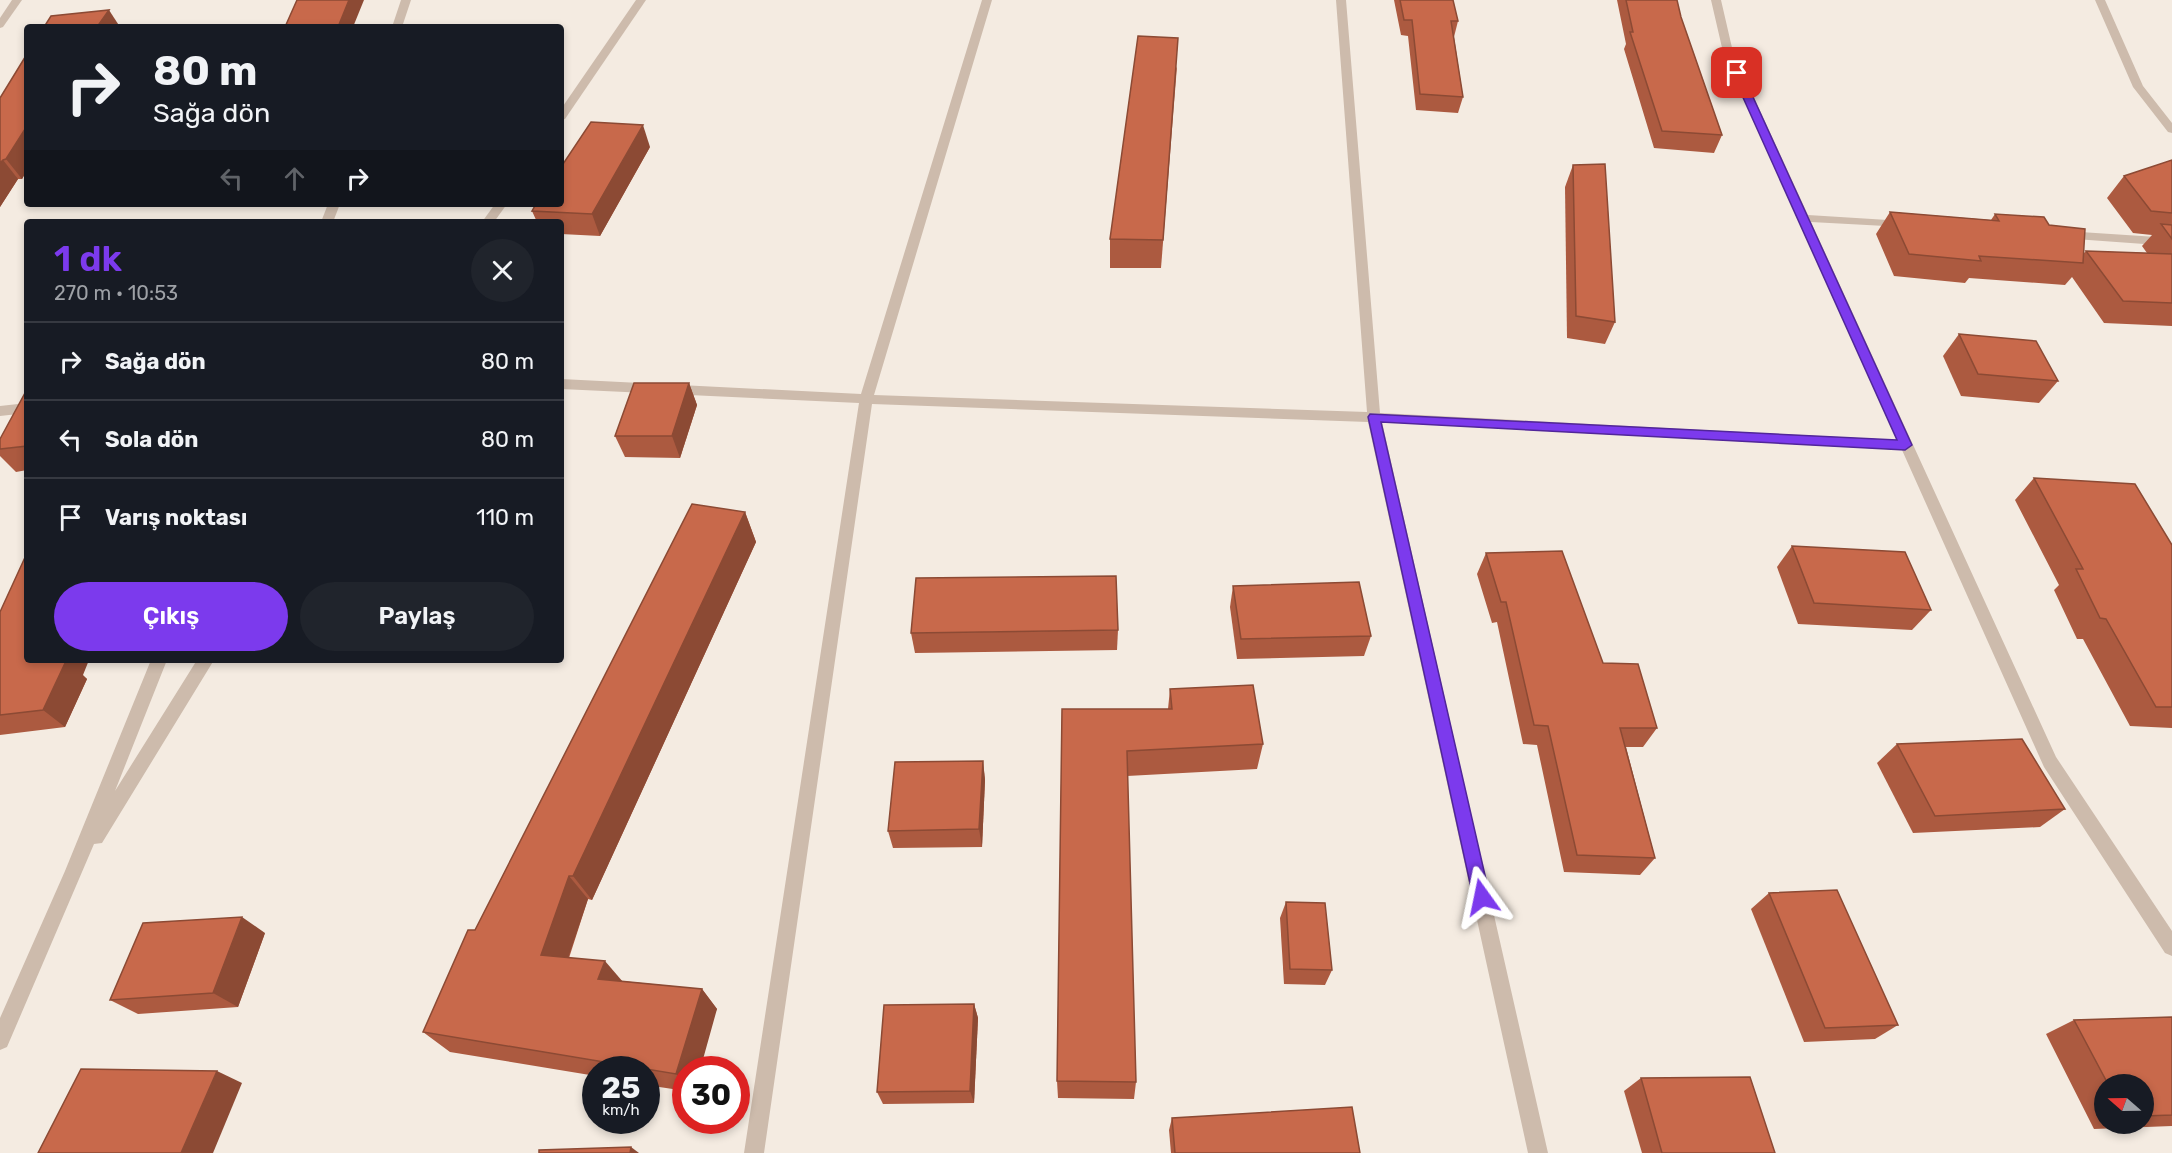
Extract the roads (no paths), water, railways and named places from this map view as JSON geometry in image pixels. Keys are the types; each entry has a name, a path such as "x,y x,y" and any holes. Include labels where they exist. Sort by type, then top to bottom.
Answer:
{"street":[{"path":"0,24 17,0"},
{"path":"398,24 406,0"},
{"path":"564,113 641,0"},
{"path":"754,1153 866,399 987,0"},
{"path":"1341,0 1374,417 1538,1153"},
{"path":"1716,0 1728,52 2050,762 2172,947"},
{"path":"2100,0 2138,87 2172,130"},
{"path":"1802,218 1921,225"},
{"path":"2053,234 2172,242"},
{"path":"564,384 866,399 1374,417 1905,445"},
{"path":"0,411 24,408"},
{"path":"0,1040 74,872 158,663"},
{"path":"74,872 204,663"}]}
